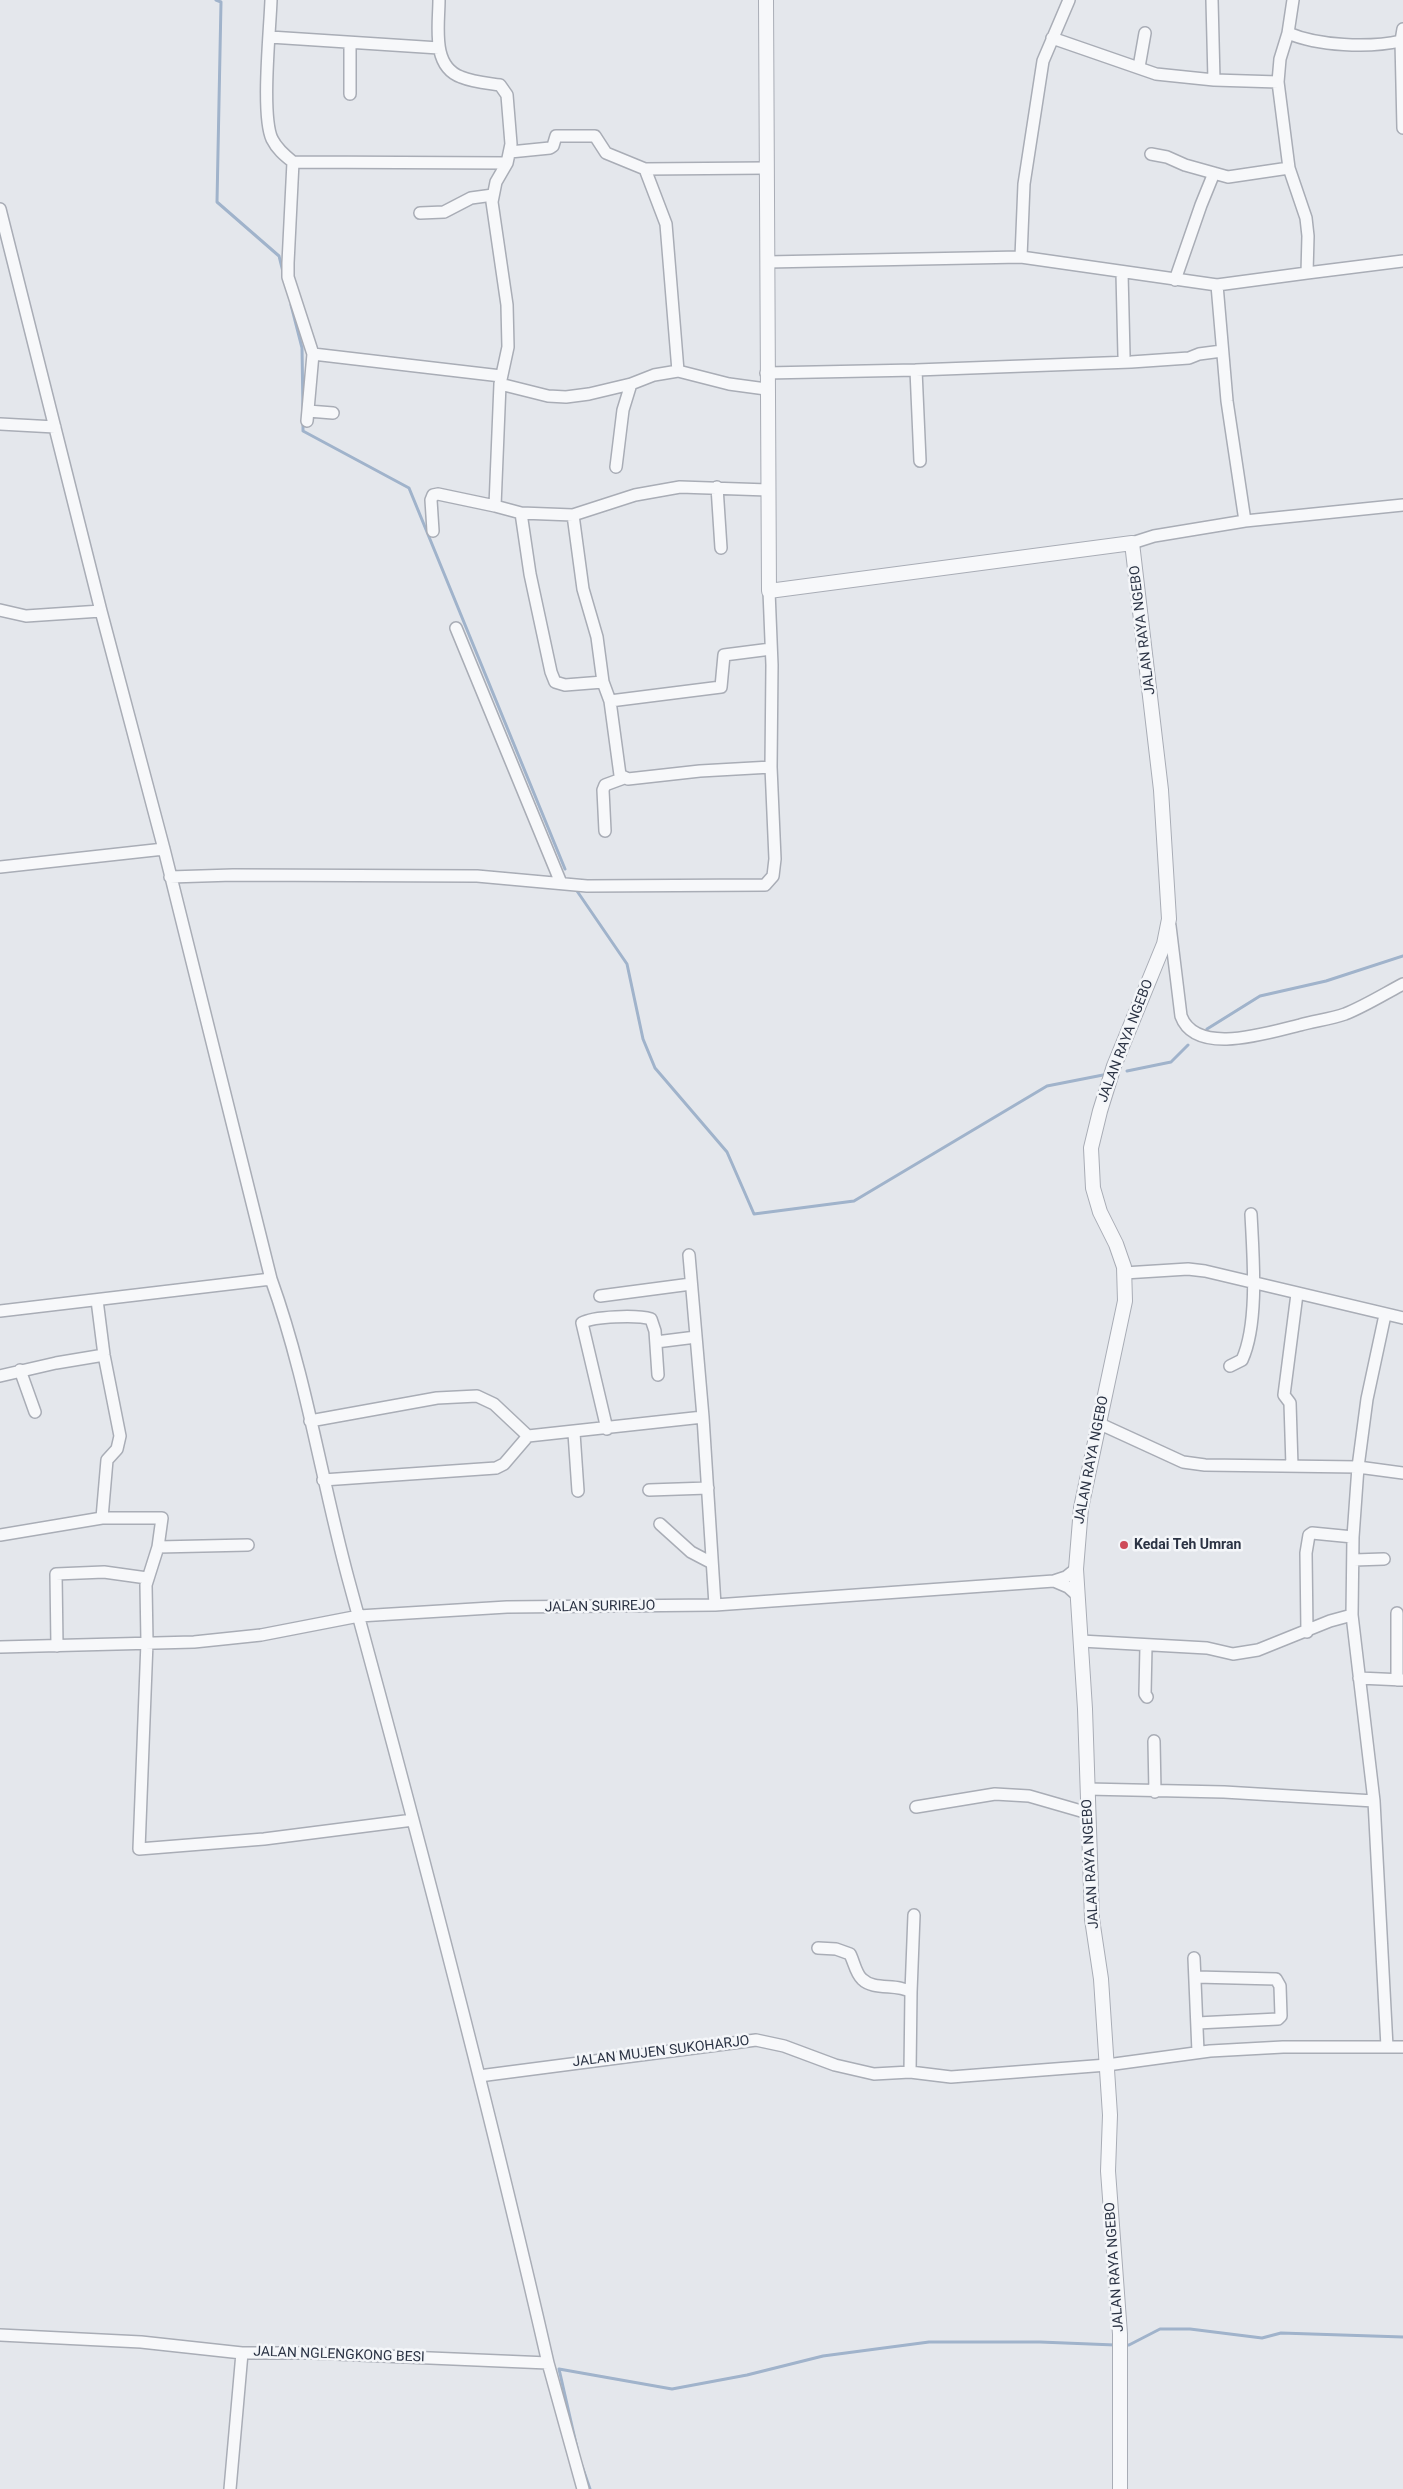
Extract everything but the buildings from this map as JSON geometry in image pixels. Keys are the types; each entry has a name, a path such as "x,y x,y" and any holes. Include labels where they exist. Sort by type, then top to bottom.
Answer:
{"street":[{"path":"271,0 267,87 270,131 278,150 292,162 508,157 550,148 553,146 556,136 595,136 606,153 645,169 767,168"},
{"path":"439,0 439,48 447,67 460,77 500,85 507,95 508,157 496,182 492,202 507,305 508,347 500,380 495,506"},
{"path":"170,878 233,875 477,876 587,886 765,885 773,876 775,859 770,767 771,649 766,388 766,0"},
{"path":"1022,257 1024,184 1042,62 1069,0"},
{"path":"1212,0 1214,80"},
{"path":"1293,0 1288,33 1280,59 1278,82 1289,168 1306,218 1308,236 1307,273"},
{"path":"1403,29 1403,128"},
{"path":"1139,66 1145,33"},
{"path":"1288,33 1301,39 1345,44 1384,45 1402,41"},
{"path":"270,37 439,48"},
{"path":"1052,38 1139,66 1156,74 1214,80 1278,82"},
{"path":"350,43 350,94"},
{"path":"1151,154 1167,157 1232,178 1289,168"},
{"path":"292,162 288,276 313,354 307,416 333,413"},
{"path":"645,169 666,224 678,372"},
{"path":"1175,280 1214,173"},
{"path":"420,213 444,212 471,198 493,194"},
{"path":"0,209 101,611 164,850 271,1279 286,1321 323,1480 504,2170 548,2363 583,2489"},
{"path":"767,262 1022,257 1217,286 1403,261"},
{"path":"1122,273 1124,356"},
{"path":"1217,286 1227,401 1245,521"},
{"path":"766,373 916,370 1131,362 1189,358 1199,354 1222,351"},
{"path":"313,354 500,380 548,396 566,397 589,394 631,384 654,375 678,372 729,384 766,388"},
{"path":"916,370 920,461"},
{"path":"616,467 623,410 631,384"},
{"path":"0,424 55,427"},
{"path":"433,531 430,500 433,495 447,496 521,513 573,515 636,495 680,487 768,490"},
{"path":"717,487 721,548"},
{"path":"769,591 1132,544 1154,536 1245,521 1403,505"},
{"path":"521,513 530,574 551,672 555,682 565,685 603,682"},
{"path":"573,515 583,589 597,637 603,682 610,701 618,765 624,778"},
{"name":"JALAN RAYA NGEBO","path":"1120,2489 1120,2334 1108,2171 1110,2115 1101,1979 1092,1918 1081,1641 1076,1569 1080,1508 1125,1301 1124,1273 1116,1244 1100,1212 1093,1188 1092,1148 1100,1111 1114,1066 1164,944 1169,919 1161,790 1132,544"},
{"path":"0,610 26,616 101,611"},
{"path":"456,628 561,883"},
{"path":"610,701 721,687 724,655 771,649"},
{"path":"605,831 603,790 605,785 624,778 770,767"},
{"path":"0,867 164,850"},
{"path":"1169,919 1181,1016 1186,1028 1205,1038 1243,1037 1274,1033 1343,1014 1403,984"},
{"path":"1230,1366 1242,1360 1247,1349 1254,1284 1251,1214"},
{"path":"690,1254 715,1605"},
{"path":"1124,1273 1188,1269 1234,1277 1254,1284 1403,1318"},
{"path":"0,1311 271,1279"},
{"path":"600,1296 692,1284"},
{"path":"1292,1466 1290,1403 1284,1395 1297,1294"},
{"path":"97,1300 104,1355 120,1436 117,1449 107,1460 102,1518"},
{"path":"1385,1315 1368,1399 1358,1467 1353,1537 1352,1615 1374,1801 1387,2047"},
{"path":"607,1429 582,1323 593,1320 645,1317 654,1324 658,1375"},
{"path":"656,1342 696,1337"},
{"path":"0,1376 20,1370 104,1355"},
{"path":"20,1370 34,1412"},
{"path":"310,1421 436,1398 477,1396 494,1404 528,1436"},
{"path":"323,1480 496,1468 504,1464 528,1436 574,1433 703,1417"},
{"path":"1098,1423 1183,1462 1205,1465 1358,1467 1403,1473"},
{"path":"574,1433 578,1491"},
{"path":"649,1490 708,1488"},
{"path":"0,1535 102,1518 160,1517 158,1547 147,1578 147,1642 139,1849 264,1839 413,1820"},
{"path":"660,1524 691,1552 712,1563"},
{"path":"1307,1632 1306,1553 1309,1536 1312,1533 1353,1537"},
{"path":"158,1547 248,1545"},
{"path":"1354,1560 1384,1559"},
{"name":"JALAN SURIREJO","path":"0,1647 194,1642 261,1635 359,1616 507,1607 715,1605 1054,1581 1066,1577 1076,1569"},
{"path":"57,1646 56,1574 104,1572 147,1578"},
{"path":"1054,1581 1078,1596"},
{"path":"1359,1678 1400,1680 1397,1613"},
{"path":"1081,1641 1207,1648 1233,1654 1258,1650 1307,1632 1330,1621 1352,1615"},
{"path":"1146,1646 1145,1694 1147,1697"},
{"path":"1154,1741 1155,1792"},
{"path":"1087,1789 1155,1792 1224,1792 1374,1801"},
{"path":"916,1807 995,1794 1029,1796 1088,1813"},
{"path":"910,2072 914,1915"},
{"path":"818,1948 836,1949 850,1954 860,1977 868,1983 906,1988 911,1992"},
{"path":"1194,1958 1198,2052"},
{"path":"1196,1976 1276,1978 1280,1986 1281,2016 1279,2019 1197,2023"},
{"name":"JALAN MUJEN SUKOHARJO","path":"479,2076 756,2040 784,2046 835,2066 874,2074 910,2072 951,2077 1107,2065 1198,2052 1283,2047 1403,2047"},
{"name":"JALAN NGLENGKONG BESI","path":"0,2335 141,2342 242,2353 312,2353 548,2363"},
{"path":"230,2489 242,2353"}],"waterway":[{"path":"216,0 221,2 217,202 279,256 283,272"},
{"path":"291,305 302,348 303,412"},
{"path":"303,421 303,431 409,488 565,869"},
{"path":"577,891 627,964 643,1039 655,1068 727,1152 754,1214 854,1201 1047,1086 1103,1075"},
{"path":"1207,1029 1260,996 1326,981 1403,956"},
{"path":"1127,1071 1171,1062 1188,1045"},
{"path":"1124,2345 1129,2345 1160,2329 1190,2329 1262,2338 1281,2333 1403,2337"},
{"path":"577,2448 559,2369 672,2389 747,2375 823,2356 929,2342 1040,2342 1115,2345"},
{"path":"582,2466 590,2489"}],"place":[{"name":"Kedai Teh Umran","path":"1124,1545"}]}
